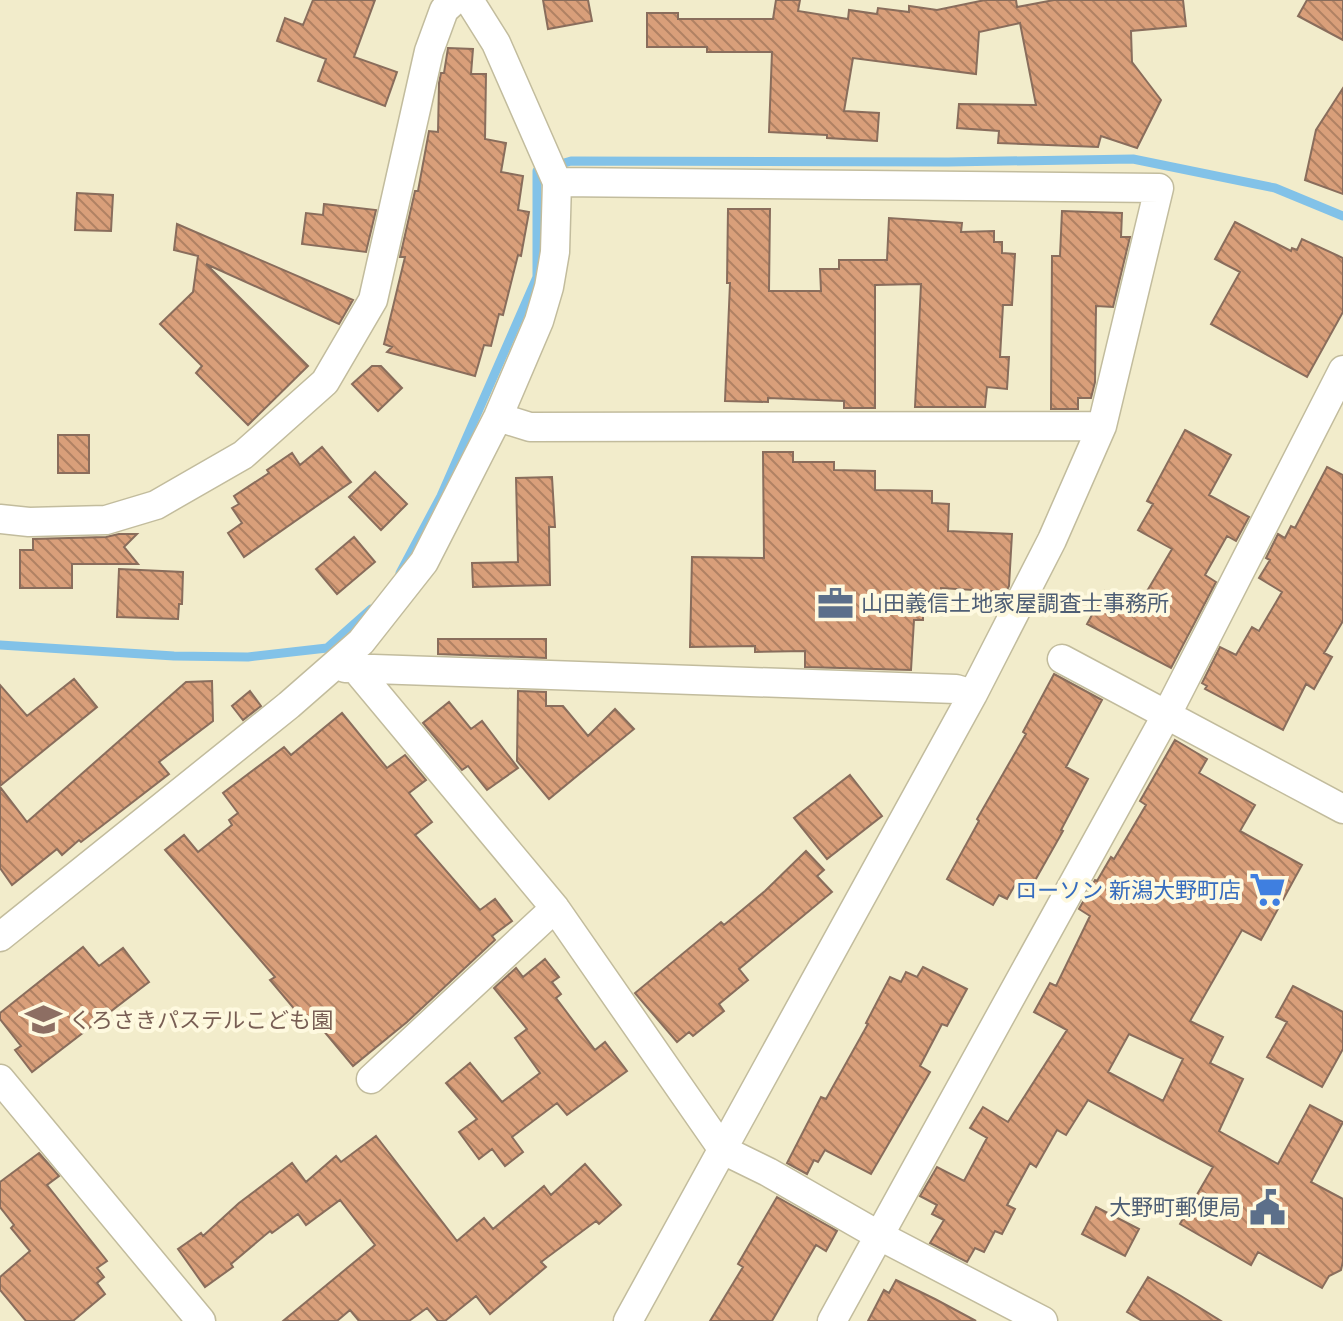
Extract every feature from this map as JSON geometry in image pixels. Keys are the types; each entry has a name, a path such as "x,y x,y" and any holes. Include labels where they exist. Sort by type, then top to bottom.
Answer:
{"street":[{"path":"0,519 29,522 106,520 156,505 243,455 325,382 373,300 429,51 444,10 474,3 496,43 557,182 555,252 549,287 539,321 498,417 424,562 344,667 289,705 0,937"},
{"path":"557,182 1159,188 1102,426 1052,540 973,694 628,1321"},
{"path":"832,1321 1167,714 1343,370"},
{"path":"498,417 530,427 1102,426"},
{"path":"1062,659 1343,809"},
{"path":"344,667 956,689 973,694"},
{"path":"344,667 555,908 723,1150 1043,1321"},
{"path":"371,1079 555,908"},
{"path":"0,1079 201,1321"}],"building":[{"path":"313,0 375,0 354,57 397,72 385,106 318,81 326,59 277,41 285,18 303,25"},
{"path":"543,0 588,0 592,21 548,29"},
{"path":"776,0 800,0 798,11 848,19 849,10 877,14 878,8 909,12 909,6 937,10 985,0 1016,0 1017,7 1054,0 1183,0 1186,26 1131,31 1132,62 1161,100 1137,148 1101,136 1098,147 998,143 999,131 957,128 959,104 1036,105 1020,23 979,32 976,74 853,58 844,111 879,113 877,141 769,132 772,52 707,52 707,47 647,47 647,13 678,13 678,19 773,19"},
{"path":"1307,0 1343,0 1343,40 1298,16"},
{"path":"448,48 473,49 471,74 486,74 485,139 506,143 501,172 523,176 518,210 529,212 521,256 518,255 503,315 499,314 491,346 484,345 475,376 387,352 392,347 384,344 405,257 400,257 415,191 418,191 429,131 438,132 439,83"},
{"path":"1343,88 1343,194 1305,180 1316,130"},
{"path":"77,193 113,195 111,231 75,230"},
{"path":"324,204 376,210 366,252 302,244 306,213 323,215"},
{"path":"728,209 770,209 769,291 821,291 820,269 839,269 839,260 887,260 889,218 962,223 961,232 994,231 994,242 1002,242 1002,253 1015,254 1012,305 1003,305 1000,357 1009,357 1007,389 987,387 985,407 915,407 921,284 875,285 875,408 844,408 844,401 768,398 768,402 725,401 730,283 727,283"},
{"path":"1062,211 1122,213 1121,237 1130,237 1113,307 1096,306 1095,382 1091,398 1078,398 1078,409 1051,409 1052,256 1060,256"},
{"path":"1235,222 1291,251 1292,248 1297,250 1302,239 1343,258 1343,312 1307,377 1211,324 1240,272 1215,259"},
{"path":"177,224 353,300 339,324 206,264 308,366 248,425 196,373 202,366 160,324 193,292 198,256 174,250"},
{"path":"372,366 381,366 402,388 378,411 352,384"},
{"path":"1185,430 1231,455 1209,495 1249,517 1236,541 1227,536 1205,575 1216,582 1171,668 1087,624 1105,591 1137,608 1172,549 1138,530 1153,504 1147,501"},
{"path":"58,435 89,435 89,473 58,473"},
{"path":"322,447 351,482 244,557 228,533 242,523 232,508 239,504 234,496 292,453 300,465"},
{"path":"763,452 793,452 793,462 834,462 834,470 875,471 875,490 932,491 932,503 949,504 948,531 1012,534 1006,592 941,588 941,611 923,611 923,620 914,620 911,670 805,667 805,651 755,652 755,646 690,647 692,557 764,558"},
{"path":"1327,467 1343,475 1343,621 1324,653 1332,657 1314,689 1306,684 1283,730 1205,689 1207,686 1202,683 1220,647 1236,655 1252,627 1259,631 1282,592 1259,578 1270,560 1266,558 1278,534 1285,538 1291,526 1295,528"},
{"path":"375,472 407,504 381,530 349,497"},
{"path":"552,477 555,527 549,527 550,585 473,587 472,563 518,562 516,478"},
{"path":"137,534 124,547 138,564 72,564 72,588 20,588 20,550 33,550 33,539"},
{"path":"354,537 375,562 337,594 316,569"},
{"path":"119,569 183,572 178,619 117,617"},
{"path":"438,639 546,639 546,658 438,654"},
{"path":"1054,674 1102,700 1066,767 1088,779 1029,891 1016,883 1007,899 999,895 993,905 947,879 1026,734 1023,732"},
{"path":"74,679 97,707 0,786 0,685 27,716"},
{"path":"212,681 213,721 159,762 169,774 81,842 79,840 62,855 57,849 12,885 0,868 0,787 27,822 186,682"},
{"path":"250,691 261,706 243,720 232,706"},
{"path":"518,691 546,692 546,706 563,706 588,736 615,709 634,729 549,799 517,761"},
{"path":"449,702 471,729 482,721 518,768 487,790 468,766 462,770 423,723"},
{"path":"342,713 387,768 405,755 426,780 409,793 432,822 415,835 480,910 495,899 512,921 492,936 495,940 407,1022 353,1066 318,1024 312,1030 270,980 275,977 165,850 184,835 198,852 232,825 229,820 238,813 223,793 284,747 291,755"},
{"path":"1175,740 1207,759 1199,773 1255,805 1240,831 1302,865 1261,940 1242,930 1190,1021 1223,1037 1210,1063 1243,1079 1219,1131 1278,1164 1310,1105 1343,1122 1311,1182 1343,1199 1341,1270 1329,1276 1322,1288 1258,1252 1251,1265 1180,1224 1213,1167 1088,1100 1066,1135 1057,1130 1036,1167 1030,1163 1007,1205 1015,1209 1002,1234 995,1231 984,1252 975,1248 967,1262 930,1243 944,1220 932,1214 937,1205 920,1196 937,1167 964,1181 987,1138 970,1128 983,1107 1008,1122 1067,1030 1034,1012 1050,983 1056,986 1090,916 1079,909 1146,805 1140,801","holes":["1129,1034 1183,1059 1163,1101 1108,1072"]},
{"path":"850,775 882,816 827,859 794,818"},
{"path":"806,851 824,870 817,876 832,892 739,969 748,980 719,1004 724,1011 693,1036 689,1032 677,1042 635,993 721,922 724,925 765,891"},
{"path":"83,947 99,966 123,948 149,982 32,1072 15,1050 21,1046 0,1019 0,1013"},
{"path":"545,959 559,977 552,982 561,994 556,998 595,1050 605,1042 627,1071 567,1115 557,1103 512,1137 523,1152 505,1166 492,1149 479,1159 459,1132 477,1119 446,1083 470,1063 502,1102 540,1073 515,1038 527,1029 494,988 516,968 523,977"},
{"path":"923,967 967,989 947,1026 942,1024 920,1066 930,1072 871,1174 825,1150 818,1162 814,1160 807,1174 787,1163 821,1097 826,1099 868,1024 890,977 901,982 906,972 917,977"},
{"path":"1293,986 1343,1012 1343,1049 1322,1087 1267,1057 1287,1022 1276,1017"},
{"path":"376,1136 457,1241 484,1218 493,1229 544,1186 551,1195 585,1164 621,1205 599,1224 596,1221 541,1262 546,1267 490,1314 476,1296 445,1321 438,1321 427,1308 409,1321 359,1321 350,1310 337,1321 283,1321 375,1245 340,1200 306,1225 298,1214 272,1233 270,1231 231,1264 233,1267 205,1287 178,1249 201,1233 203,1236 239,1203 292,1163 306,1182 336,1156 341,1162"},
{"path":"39,1153 59,1176 47,1185 107,1261 97,1268 104,1277 97,1283 105,1294 73,1321 26,1321 0,1290 0,1277 30,1251 11,1228 14,1225 0,1207 0,1182"},
{"path":"777,1197 837,1231 826,1251 816,1245 772,1321 710,1321 743,1267 738,1264"},
{"path":"1096,1207 1139,1229 1125,1256 1082,1234"},
{"path":"1148,1277 1221,1321 1142,1321 1127,1312"},
{"path":"896,1280 976,1321 868,1321 884,1290 889,1293"}],"waterway":[{"path":"400,573 441,496 537,277 537,171 571,161 1133,159 1275,188 1343,216"},
{"path":"0,645 174,656 248,657 327,648 371,609"}],"place":[{"name":"山田義信土地家屋調査士事務所","path":"835,603"},
{"name":"ローソン 新潟大野町店","path":"1267,890"},
{"name":"くろさきパステルこども園","path":"43,1020"},
{"name":"大野町郵便局","path":"1267,1207"}]}
